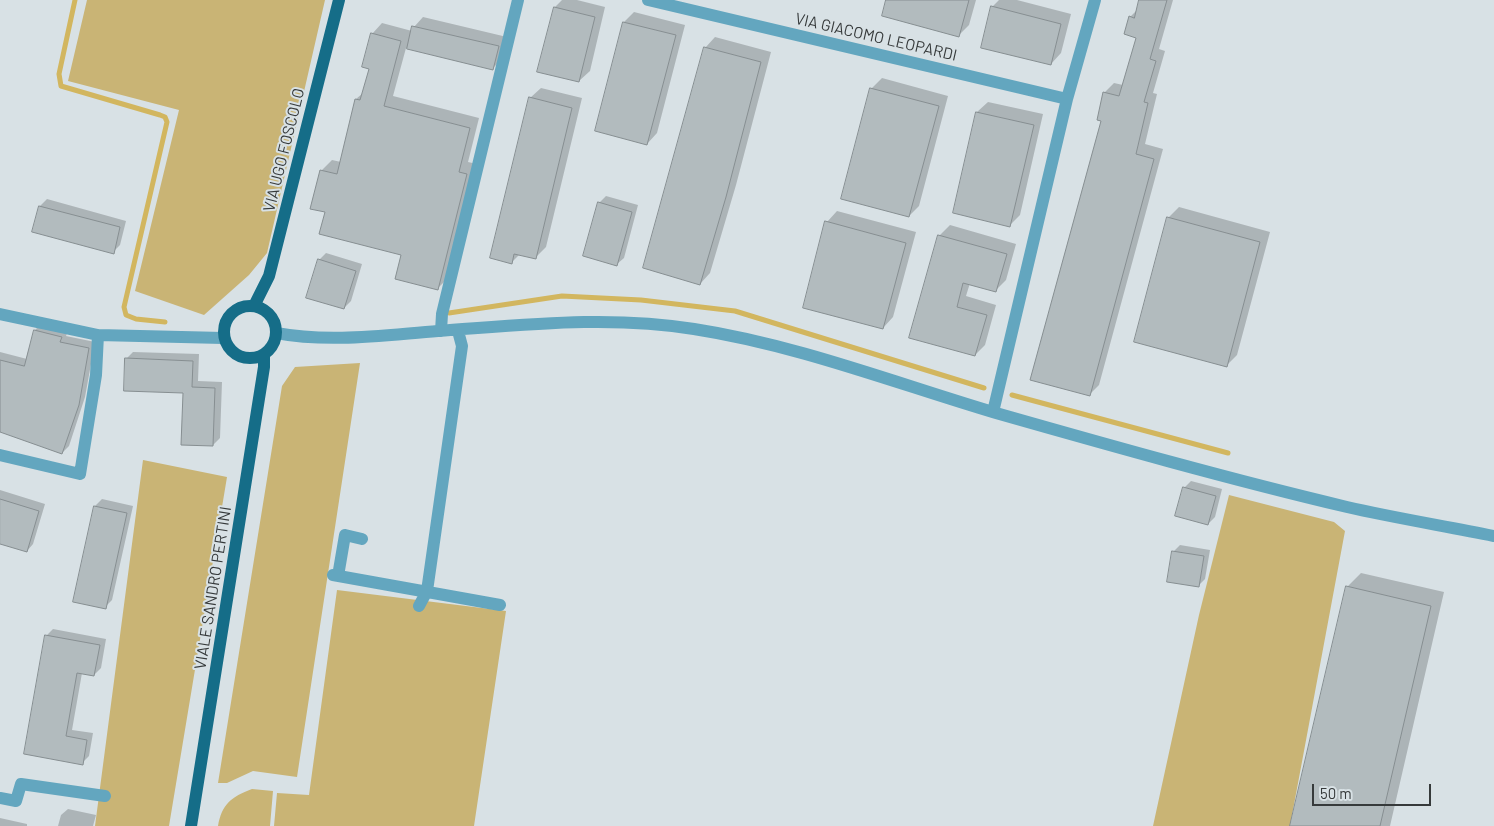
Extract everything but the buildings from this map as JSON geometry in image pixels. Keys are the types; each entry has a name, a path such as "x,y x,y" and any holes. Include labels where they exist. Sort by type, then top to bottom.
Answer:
{"main road":[{"name":"VIA UGO FOSCOLO","path":"254,306 268,276 339,0"},
{"path":"244,306 254,306 264,310 270,316 276,333 270,348 264,354 246,358 235,354 223,338 225,323 229,316 244,306"},
{"name":"VIALE SANDRO PERTINI","path":"191,826 264,367 264,354"}],"street":[{"path":"441,331 442,314 518,0"},
{"name":"VIA GIACOMO LEOPARDI","path":"648,0 1067,99"},
{"path":"993,412 1067,99 1094,0"},
{"path":"0,314 98,334 223,338"},
{"path":"276,333 306,339 362,338 580,321 646,322 694,329 748,339 858,369 993,412 1217,474 1348,507 1494,536"},
{"path":"418,606 427,591 462,346 458,331"},
{"path":"0,455 80,474 96,375 98,334"},
{"path":"362,539 345,536 335,576 500,605"},
{"path":"0,798 16,801 21,784 104,796"}],"shaded area":[{"path":"87,0 325,0 267,253 249,275 204,315 135,291 179,110 68,81"},
{"path":"360,363 297,777 253,771 227,783 218,783 282,386 295,367"},
{"path":"143,460 227,477 169,826 95,826"},
{"path":"1229,495 1334,522 1345,531 1290,826 1153,826 1199,615"},
{"path":"337,590 506,611 474,826 274,826 277,793 309,795"},
{"path":"252,789 273,791 270,826 218,826 222,812 229,802 238,795"}],"waterway":[{"path":"75,0 59,74 61,86 160,115 165,117 167,122 124,307 126,315 136,319 165,322"},
{"path":"449,313 562,296 641,300 735,311 984,388"},
{"path":"1012,395 1228,453"}]}
